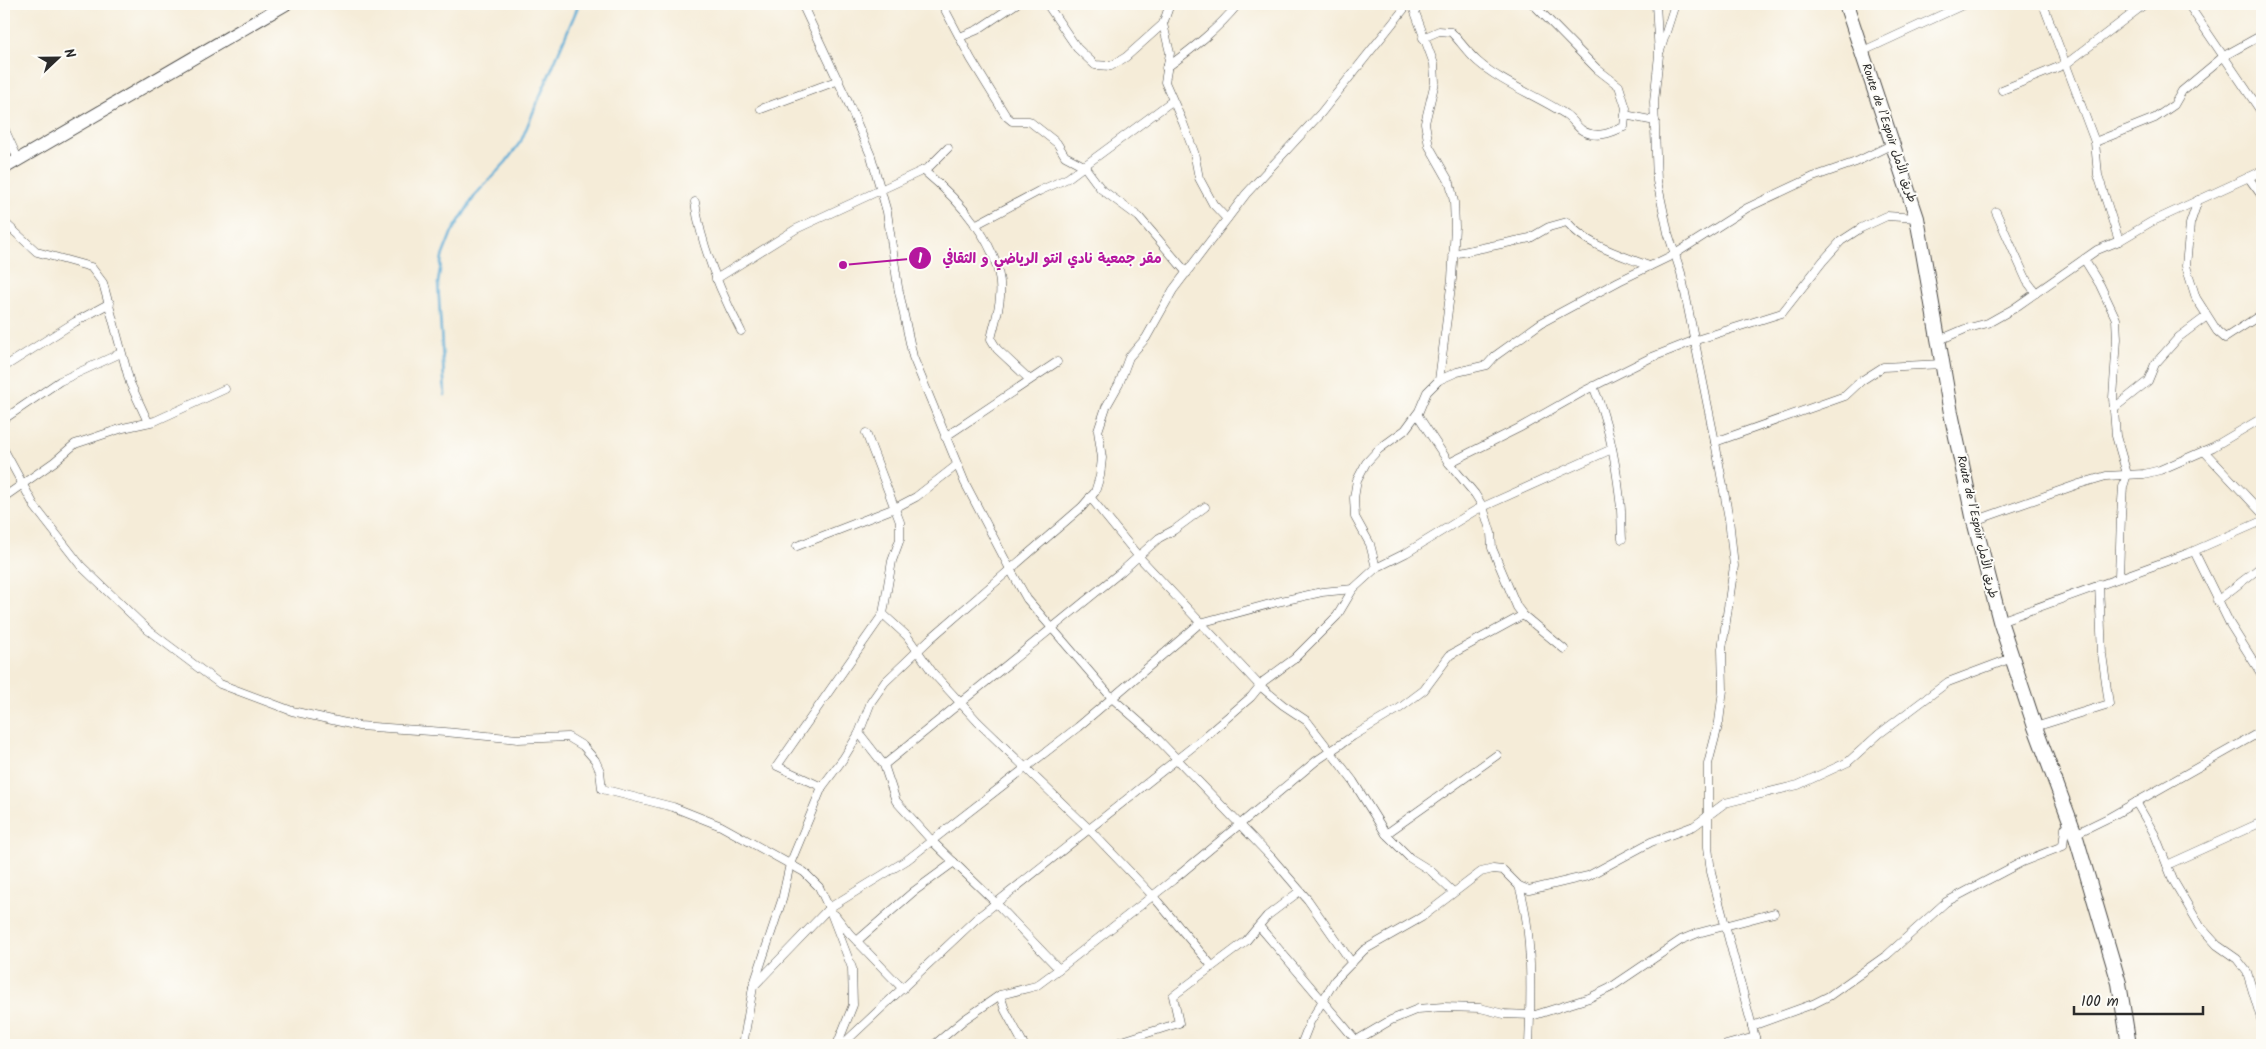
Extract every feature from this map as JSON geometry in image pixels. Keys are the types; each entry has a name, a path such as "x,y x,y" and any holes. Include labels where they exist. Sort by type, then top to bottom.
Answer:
{"highway":[{"name":"Route de l’Espoir طريق الأمل","path":"1846,4 1917,218 1928,270 1937,341 1974,521 2000,621 2035,727 2073,828 2118,983 2129,1045"}],"main road":[{"path":"4,168 286,4"}],"street":[{"path":"802,4 871,156 887,212 898,288 913,358 957,465 1010,569 1028,598 1112,698 1153,734 1241,824 1300,891 1352,963"},
{"path":"942,4 971,59 1006,116 1012,120 1029,121 1057,143 1065,156 1084,166 1101,189 1139,217 1187,273"},
{"path":"960,37 977,30 1016,4"},
{"path":"1047,4 1077,48 1095,65 1111,66 1162,24 1170,4"},
{"path":"1166,68 1191,49 1228,16 1238,4"},
{"path":"743,1045 753,987 782,900 790,864 822,787 859,733 870,702 885,682 917,651 1082,507 1095,492 1100,476 1102,458 1098,431 1106,407 1119,384 1129,357 1146,338 1173,290 1226,219 1246,194 1321,113 1408,4"},
{"path":"1412,4 1434,64 1435,82 1425,124 1429,146 1450,183 1454,202 1453,254 1439,380"},
{"path":"1423,38 1439,32 1451,32 1476,60 1491,72 1517,89 1568,116 1577,128 1589,134 1601,135 1624,127 1626,108 1619,86 1597,69 1533,4"},
{"path":"1656,4 1659,56 1654,102 1657,181 1668,233 1681,273 1693,341 1715,442 1729,519 1734,566 1722,649 1723,690 1719,722 1708,764 1708,847 1711,872 1757,1045"},
{"path":"1659,56 1675,4"},
{"path":"1861,52 1965,4"},
{"path":"2042,4 2095,142 2098,175 2119,241"},
{"path":"2002,90 2066,64 2145,4"},
{"path":"2188,4 2262,113"},
{"path":"1162,24 1170,53 1165,82 1189,138 1199,178 1213,204 1226,219"},
{"path":"2095,142 2155,118 2174,105 2182,91 2224,56 2262,35"},
{"path":"761,109 838,80"},
{"path":"975,225 1068,178 1172,101"},
{"path":"1625,115 1655,121"},
{"path":"4,128 18,159"},
{"path":"1376,568 1370,544 1355,517 1354,498 1357,480 1366,462 1379,449 1405,430 1416,414 1427,392 1439,380 1457,372 1487,365 1495,356 1541,323 1675,254 1747,208 1813,177 1856,162 1893,144"},
{"path":"716,278 796,229 923,170 948,148"},
{"path":"923,170 941,185 968,214 985,240 998,269 1000,297 991,339 997,349 1029,379"},
{"path":"1937,341 1964,328 1988,323 2013,309 2097,250 2119,241 2151,222 2262,171"},
{"path":"2248,177 2262,196"},
{"path":"2198,200 2190,224 2186,266 2196,298 2206,316 2225,338 2262,314"},
{"path":"695,202 697,216 716,278 741,331"},
{"path":"1996,212 2027,280 2036,293"},
{"path":"1449,463 1519,428 1593,386 1650,358 1693,341 1782,314 1823,261 1841,242 1862,228 1888,216 1917,218"},
{"path":"4,222 37,252 91,267 103,283 130,383 148,422"},
{"path":"1453,254 1530,238 1556,224 1567,222 1576,233 1591,242 1650,266"},
{"path":"2084,259 2100,285 2116,319 2114,408 2116,436 2127,474 2122,496 2119,577"},
{"path":"4,367 76,322 110,304"},
{"path":"2114,408 2148,381 2155,364 2173,344 2206,316"},
{"path":"4,419 60,381 121,353"},
{"path":"945,437 1029,379 1058,362"},
{"path":"1715,442 1845,396 1861,381 1883,367 1942,364"},
{"path":"1593,386 1601,404 1612,449 1621,501 1622,539"},
{"path":"4,497 54,462 75,444 148,422 225,389"},
{"path":"1416,414 1449,463 1475,494 1483,507 1492,533 1492,548 1517,607 1523,615 1564,649"},
{"path":"1974,521 2106,476 2144,474 2160,470 2204,451 2262,418"},
{"path":"822,787 777,766 882,614 892,560 900,539 900,522 866,433"},
{"path":"842,1045 976,919 1177,760 1251,697 1260,686 1294,659 1337,616 1353,588 1376,568 1483,507 1612,449"},
{"path":"4,450 35,507 81,566 148,630 220,684 292,711 360,726 518,739 568,737 583,746 595,760 600,771 602,790 673,807 721,826 804,872 819,887 830,908 852,968 853,1005 837,1045"},
{"path":"2204,451 2262,513"},
{"path":"797,546 895,508 916,497 957,465"},
{"path":"1090,497 1139,557 1260,686 1283,705 1307,721 1353,781 1386,834 1410,858 1431,871 1453,892"},
{"path":"884,765 1139,557 1159,538 1182,526 1206,507"},
{"path":"2000,621 2194,550 2262,521"},
{"path":"2194,550 2217,601 2262,675"},
{"path":"2217,601 2262,566"},
{"path":"2035,727 2109,704 2102,654 2099,584"},
{"path":"753,987 830,908 907,860 932,841 1112,698 1200,623 1277,602 1322,592 1353,588"},
{"path":"882,614 907,636 933,673 961,703 1089,829 1153,896 1212,966"},
{"path":"934,1045 965,1019 1000,995 1036,986 1153,896 1316,761 1400,708 1424,690 1450,655 1523,615"},
{"path":"1301,1045 1310,1022 1335,980 1364,950 1422,917 1481,872 1493,869 1503,870 1520,886 1529,890 1588,876 1651,842 1694,826 1725,803 1798,785 1848,762 1878,734 1948,682 2012,658"},
{"path":"1752,1026 1814,1004 1829,996 1887,955 1946,902 2022,862 2063,846 2066,828 2073,828 2136,802 2262,731"},
{"path":"859,733 884,765 896,801 932,841 996,903 1059,969"},
{"path":"1386,834 1498,755"},
{"path":"2136,802 2155,835 2167,865 2200,926 2217,945 2237,959 2247,972 2262,1022"},
{"path":"2167,865 2262,822"},
{"path":"857,941 913,892 954,862"},
{"path":"1520,886 1526,913 1530,1015 1529,1045"},
{"path":"1110,1045 1179,1023 1173,996 1246,941 1267,916 1300,891"},
{"path":"830,908 857,941 903,989"},
{"path":"1259,926 1359,1043 1391,1020 1418,1010 1443,1007 1480,1008 1504,1014 1530,1015 1589,998 1610,988 1681,940 1698,933 1774,912"},
{"path":"1000,995 1005,1010 1024,1045"},
{"path":"1726,1045 1755,1037"},
{"path":"1670,1045 1677,1043 1690,1045"},
{"path":"2255,1045 2262,1043"}],"waterway":[{"path":"445,395 438,283 442,257 451,234 476,194 506,162 521,141 579,4"}],"place":[{"name":"مقر جمعية نادي انتو الرياضي و الثقافي","path":"843,265"}]}
